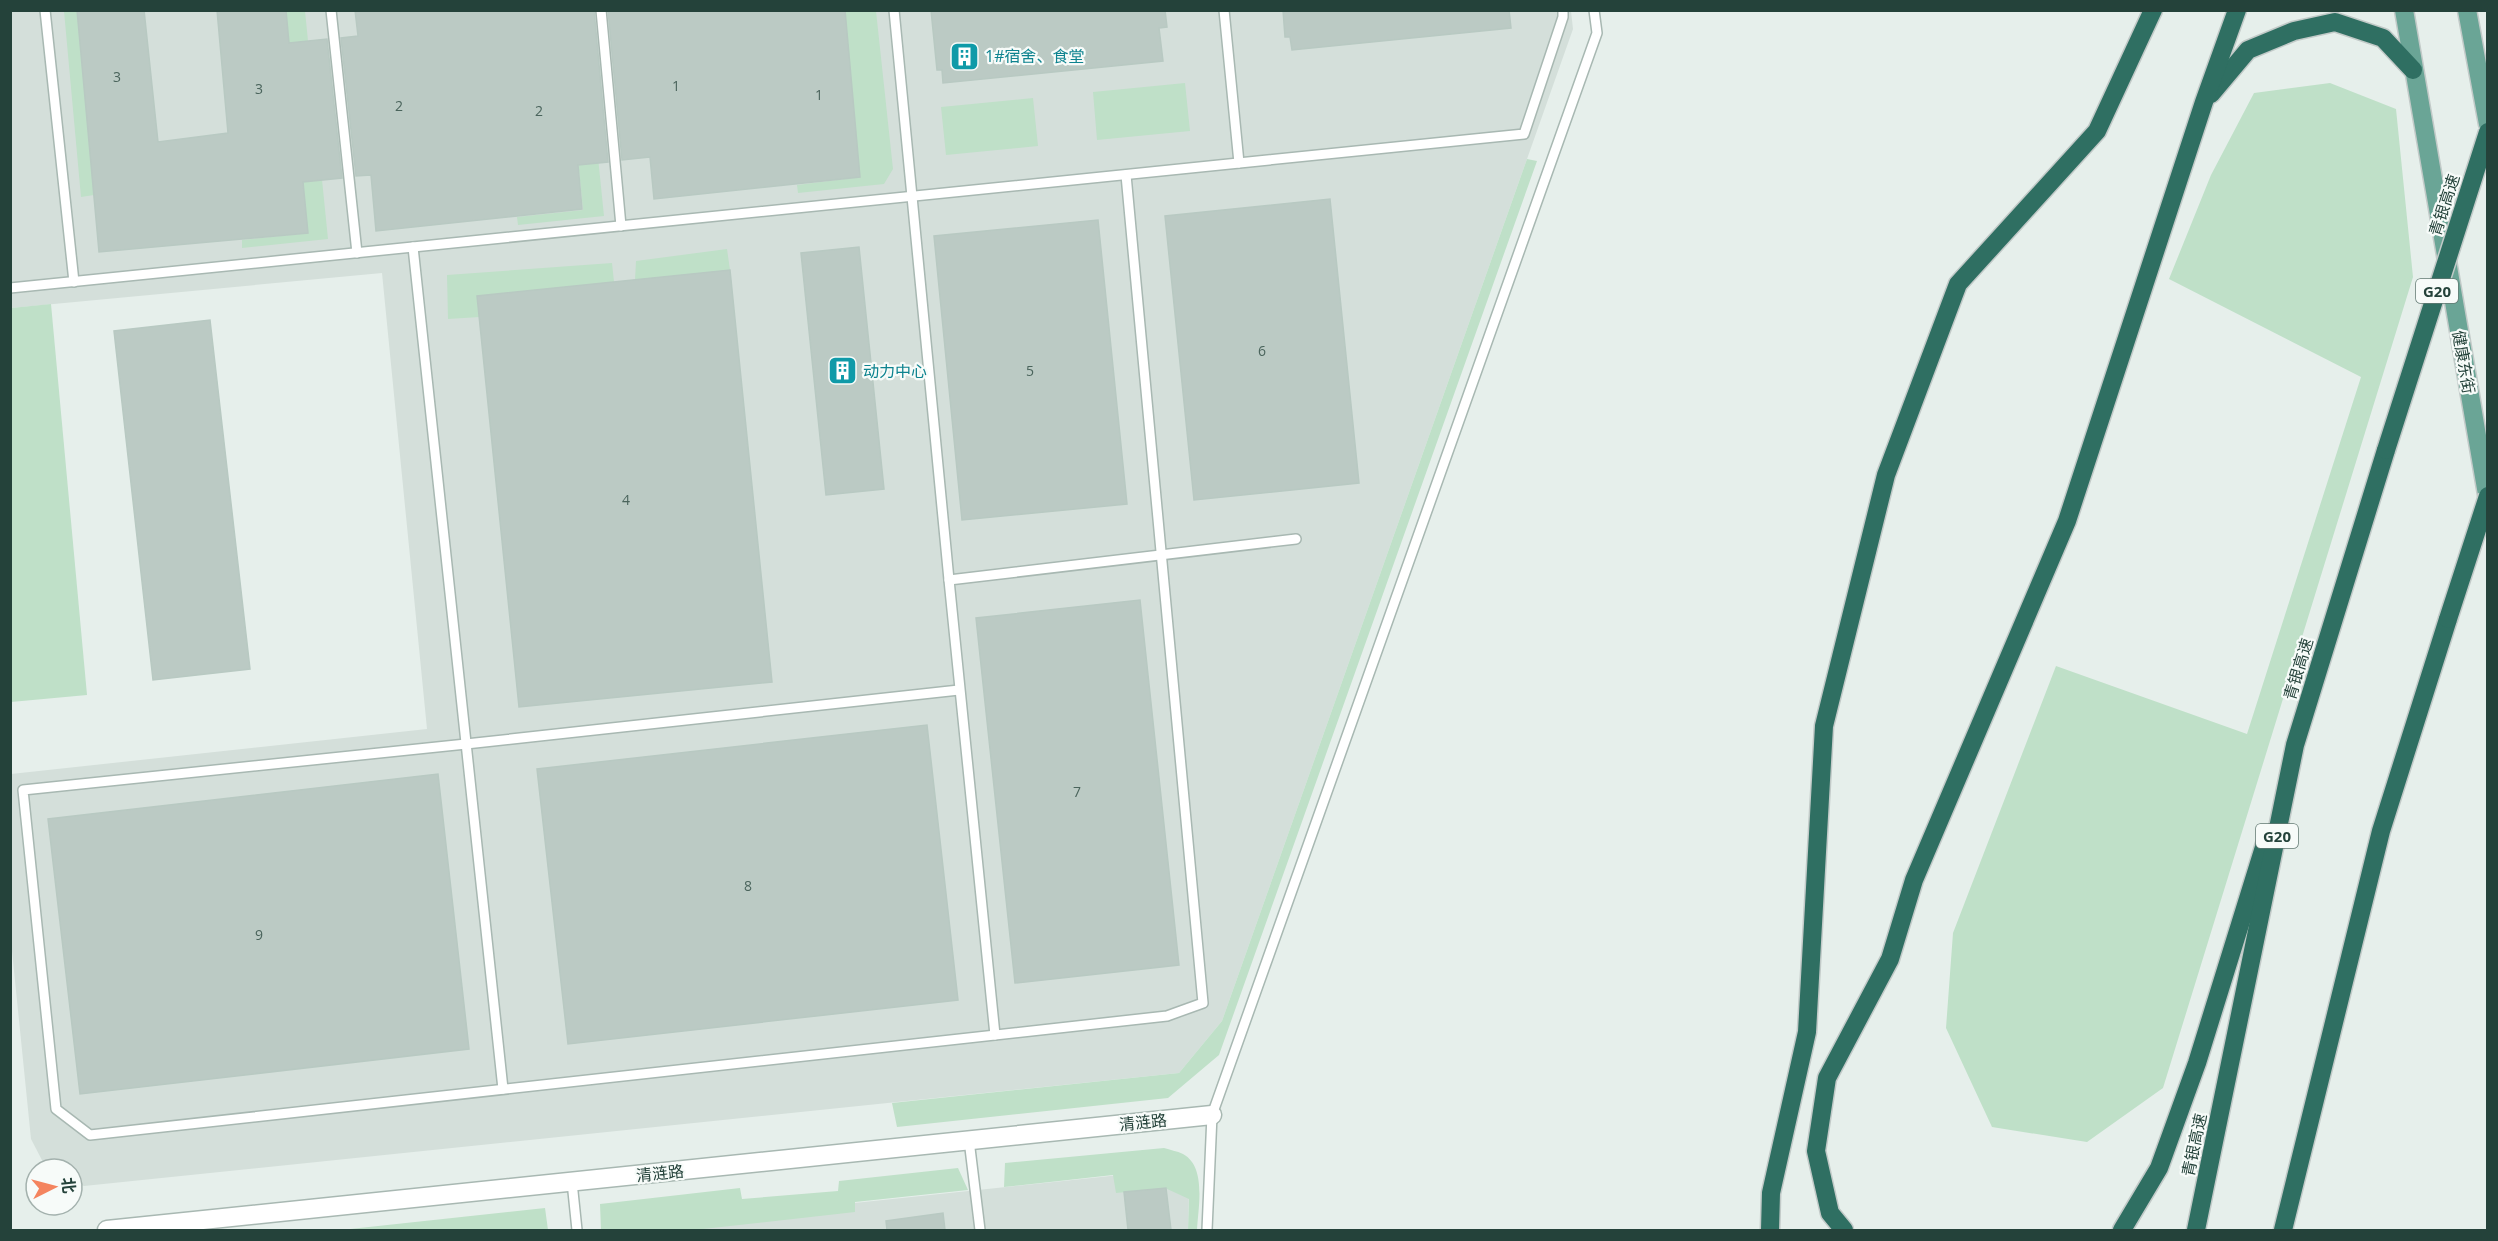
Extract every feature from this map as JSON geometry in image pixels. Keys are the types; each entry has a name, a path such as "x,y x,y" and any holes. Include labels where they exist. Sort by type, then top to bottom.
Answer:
{"highway":[{"path":"1770,1230 1771,1193 1807,1032 1824,726 1886,475 1958,284 2097,131 2152,10"},
{"path":"1844,1230 1830,1213 1816,1151 1827,1078 1890,959 1914,880 2067,521 2236,10"},
{"path":"2204,102 2248,50 2294,31 2335,22 2383,38 2413,70"},
{"name":"青银高速","path":"2196,1230 2295,745 2487,132"},
{"path":"2283,1230 2381,831 2487,498"},
{"path":"2122,1230 2159,1168 2193,1074 2295,745"}],"main road":[{"name":"健康东街","path":"2404,10 2487,498"},
{"path":"2467,10 2487,124"}],"street":[{"name":"清涟路","path":"107,1230 1212,1115"}],"lane":[{"path":"45,10 74,282"},
{"path":"331,10 357,253"},
{"path":"601,10 621,226"},
{"path":"894,10 959,690 995,1035"},
{"path":"1224,10 1239,163"},
{"path":"10,288 1524,134 1563,17 1563,10"},
{"path":"1208,1230 1212,1115 1597,33 1594,10"},
{"path":"959,690 466,744 23,789 56,1109 90,1135 1167,1016 1203,1003 1126,175"},
{"path":"413,247 503,1089"},
{"path":"949,580 1296,539"},
{"path":"969,1140 980,1230"},
{"path":"572,1182 577,1230"}],"shaded area":[{"path":"11,11 1571,11 1573,29 1222,1021 1179,1073 84,1186 84,1157 40,1157 31,1139 11,941 11,774 427,729 382,273 11,308"},
{"path":"1167,1170 1189,1193 1188,1230 598,1230"}],"green space":[{"path":"64,11 77,11 94,195 81,197"},
{"path":"286,11 305,11 328,239 242,248 242,240 308,233"},
{"path":"563,11 583,11 604,216 518,225 517,217 583,210"},
{"path":"845,11 876,11 893,169 884,184 798,193 797,185 860,177"},
{"path":"1185,83 1190,131 1097,140 1093,92"},
{"path":"2330,83 2396,109 2413,277 2163,1088 2087,1142 1992,1127 1946,1028 1953,933 2056,666 2247,734 2361,377 2169,279 2211,175 2254,93"},
{"path":"1033,98 1038,146 946,155 941,107"},
{"path":"1527,159 1537,161 1219,1055 1168,1098 897,1127 892,1103 1179,1073 1222,1021"},
{"path":"727,249 730,270 635,280 636,261"},
{"path":"612,263 614,282 480,317 448,319 447,275"},
{"path":"51,304 87,695 11,702 11,308"},
{"path":"1164,1148 1183,1154 1191,1160 1195,1168 1199,1189 1197,1230 1188,1230 1189,1199 1165,1188 1116,1193 1113,1175 1004,1187 1005,1163"},
{"path":"958,1168 968,1190 855,1202 855,1212 694,1230 601,1230 600,1204 740,1188 742,1199 838,1191 839,1181"},
{"path":"545,1208 548,1230 341,1230"}],"building":[{"path":"77,10 144,10 158,142 228,133 217,10 286,10 289,43 327,39 342,178 303,182 308,233 99,252"},
{"path":"355,10 594,10 608,162 578,165 582,209 376,231 371,175 356,176 341,38 358,36"},
{"path":"608,10 845,10 860,177 654,199 650,157 622,160"},
{"path":"931,10 1165,10 1167,27 1159,28 1163,61 943,83 942,70 937,70"},
{"path":"1283,10 1509,10 1511,28 1292,50 1290,37 1285,37"},
{"path":"1330,199 1359,483 1194,500 1165,216"},
{"path":"1098,220 1127,504 962,520 934,236"},
{"name":"动力中心","path":"859,247 884,489 826,495 801,253"},
{"path":"730,270 772,682 519,707 477,296"},
{"path":"210,320 250,669 153,680 114,331"},
{"path":"1140,600 1179,965 1015,983 976,618"},
{"path":"927,725 958,1000 568,1044 537,769"},
{"path":"438,774 469,1049 80,1094 48,819"},
{"path":"1166,1188 1171,1230 1128,1230 1124,1192"},
{"path":"943,1213 945,1230 887,1230 886,1221"}],"place":[{"name":"1#宿舍、食堂","path":"964,56"},
{"name":"动力中心","path":"842,371"}]}
